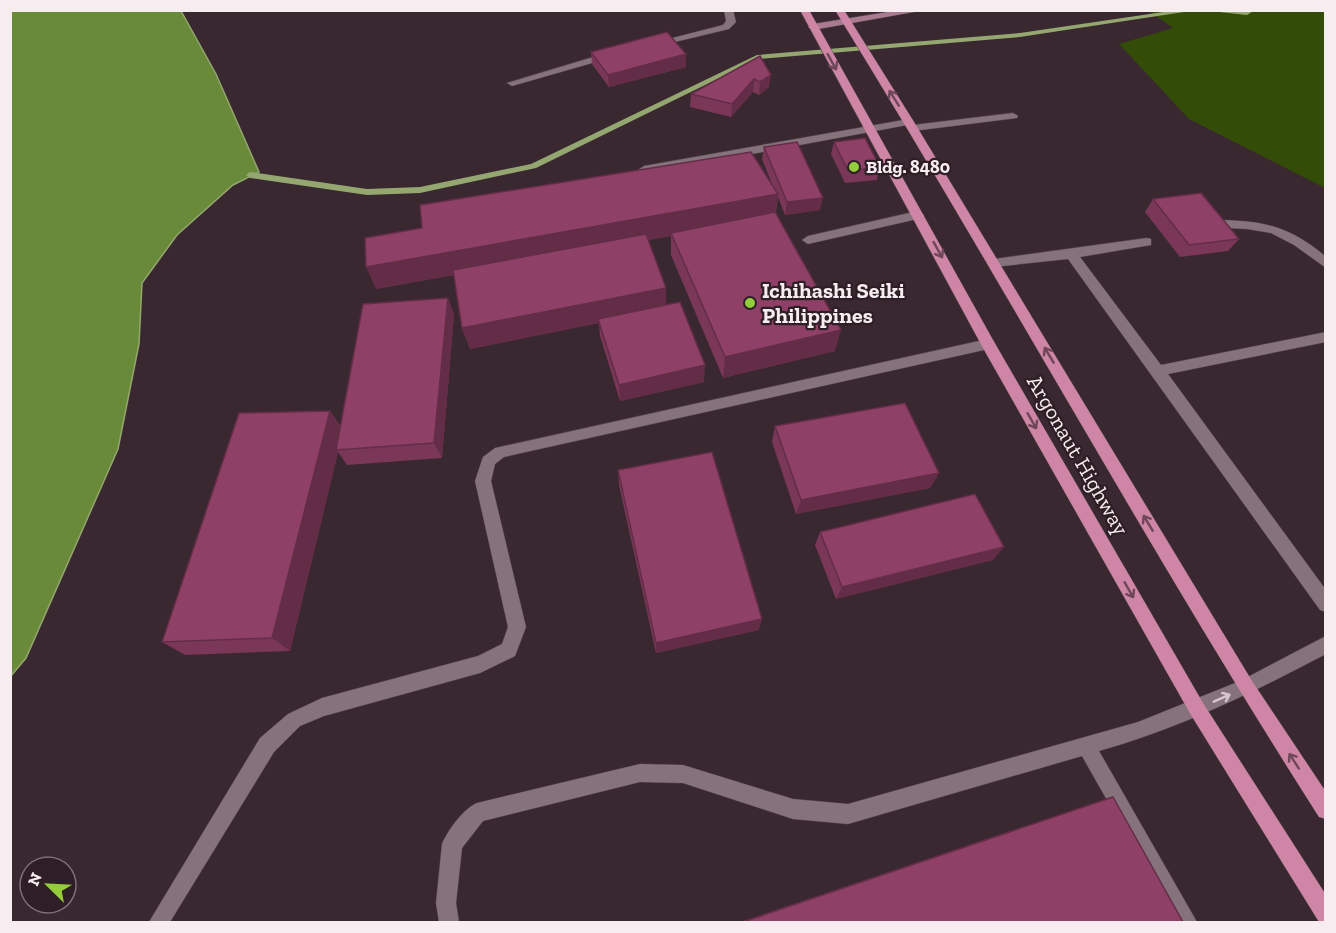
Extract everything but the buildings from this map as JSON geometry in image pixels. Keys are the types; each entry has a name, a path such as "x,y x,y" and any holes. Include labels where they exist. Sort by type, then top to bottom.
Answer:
{"main road":[{"name":"Argonaut Highway","path":"804,10 988,344 1197,709 1326,915"},
{"name":"Argonaut Highway","path":"843,16 994,263 1246,687 1326,810"}],"street":[{"path":"813,27 843,16 921,10"}],"lane":[{"path":"646,46 726,27 731,22 728,10"},
{"path":"512,83 623,52"},
{"path":"629,173 868,128 1013,116"},
{"path":"808,240 918,215"},
{"path":"1213,224 1247,224 1278,229 1309,249 1326,264"},
{"path":"994,263 1147,242"},
{"path":"1071,254 1326,604"},
{"path":"1158,371 1326,337"},
{"path":"159,922 267,745 294,720 322,707 480,664 509,650 517,627 483,481 488,461 500,452 988,344"},
{"path":"449,922 446,903 452,844 477,813 640,773 683,774 793,809 848,814 1138,731 1197,709 1246,687 1326,644"},
{"path":"1086,746 1187,922"}],"shaded area":[{"path":"11,10 181,11 216,74 259,172 233,185 177,235 142,283 139,344 118,449 26,658 11,676"},
{"path":"1149,11 1325,11 1325,188 1189,119 1119,44 1173,28"}],"waterway":[{"path":"250,175 367,192 420,190 533,166 757,57 1020,35 1194,10"},
{"path":"1204,10 1247,13 1252,10"}],"place":[{"name":"Bldg. 8480","path":"854,167"},
{"name":"Ichihashi Seiki Philippines","path":"750,303"}]}
